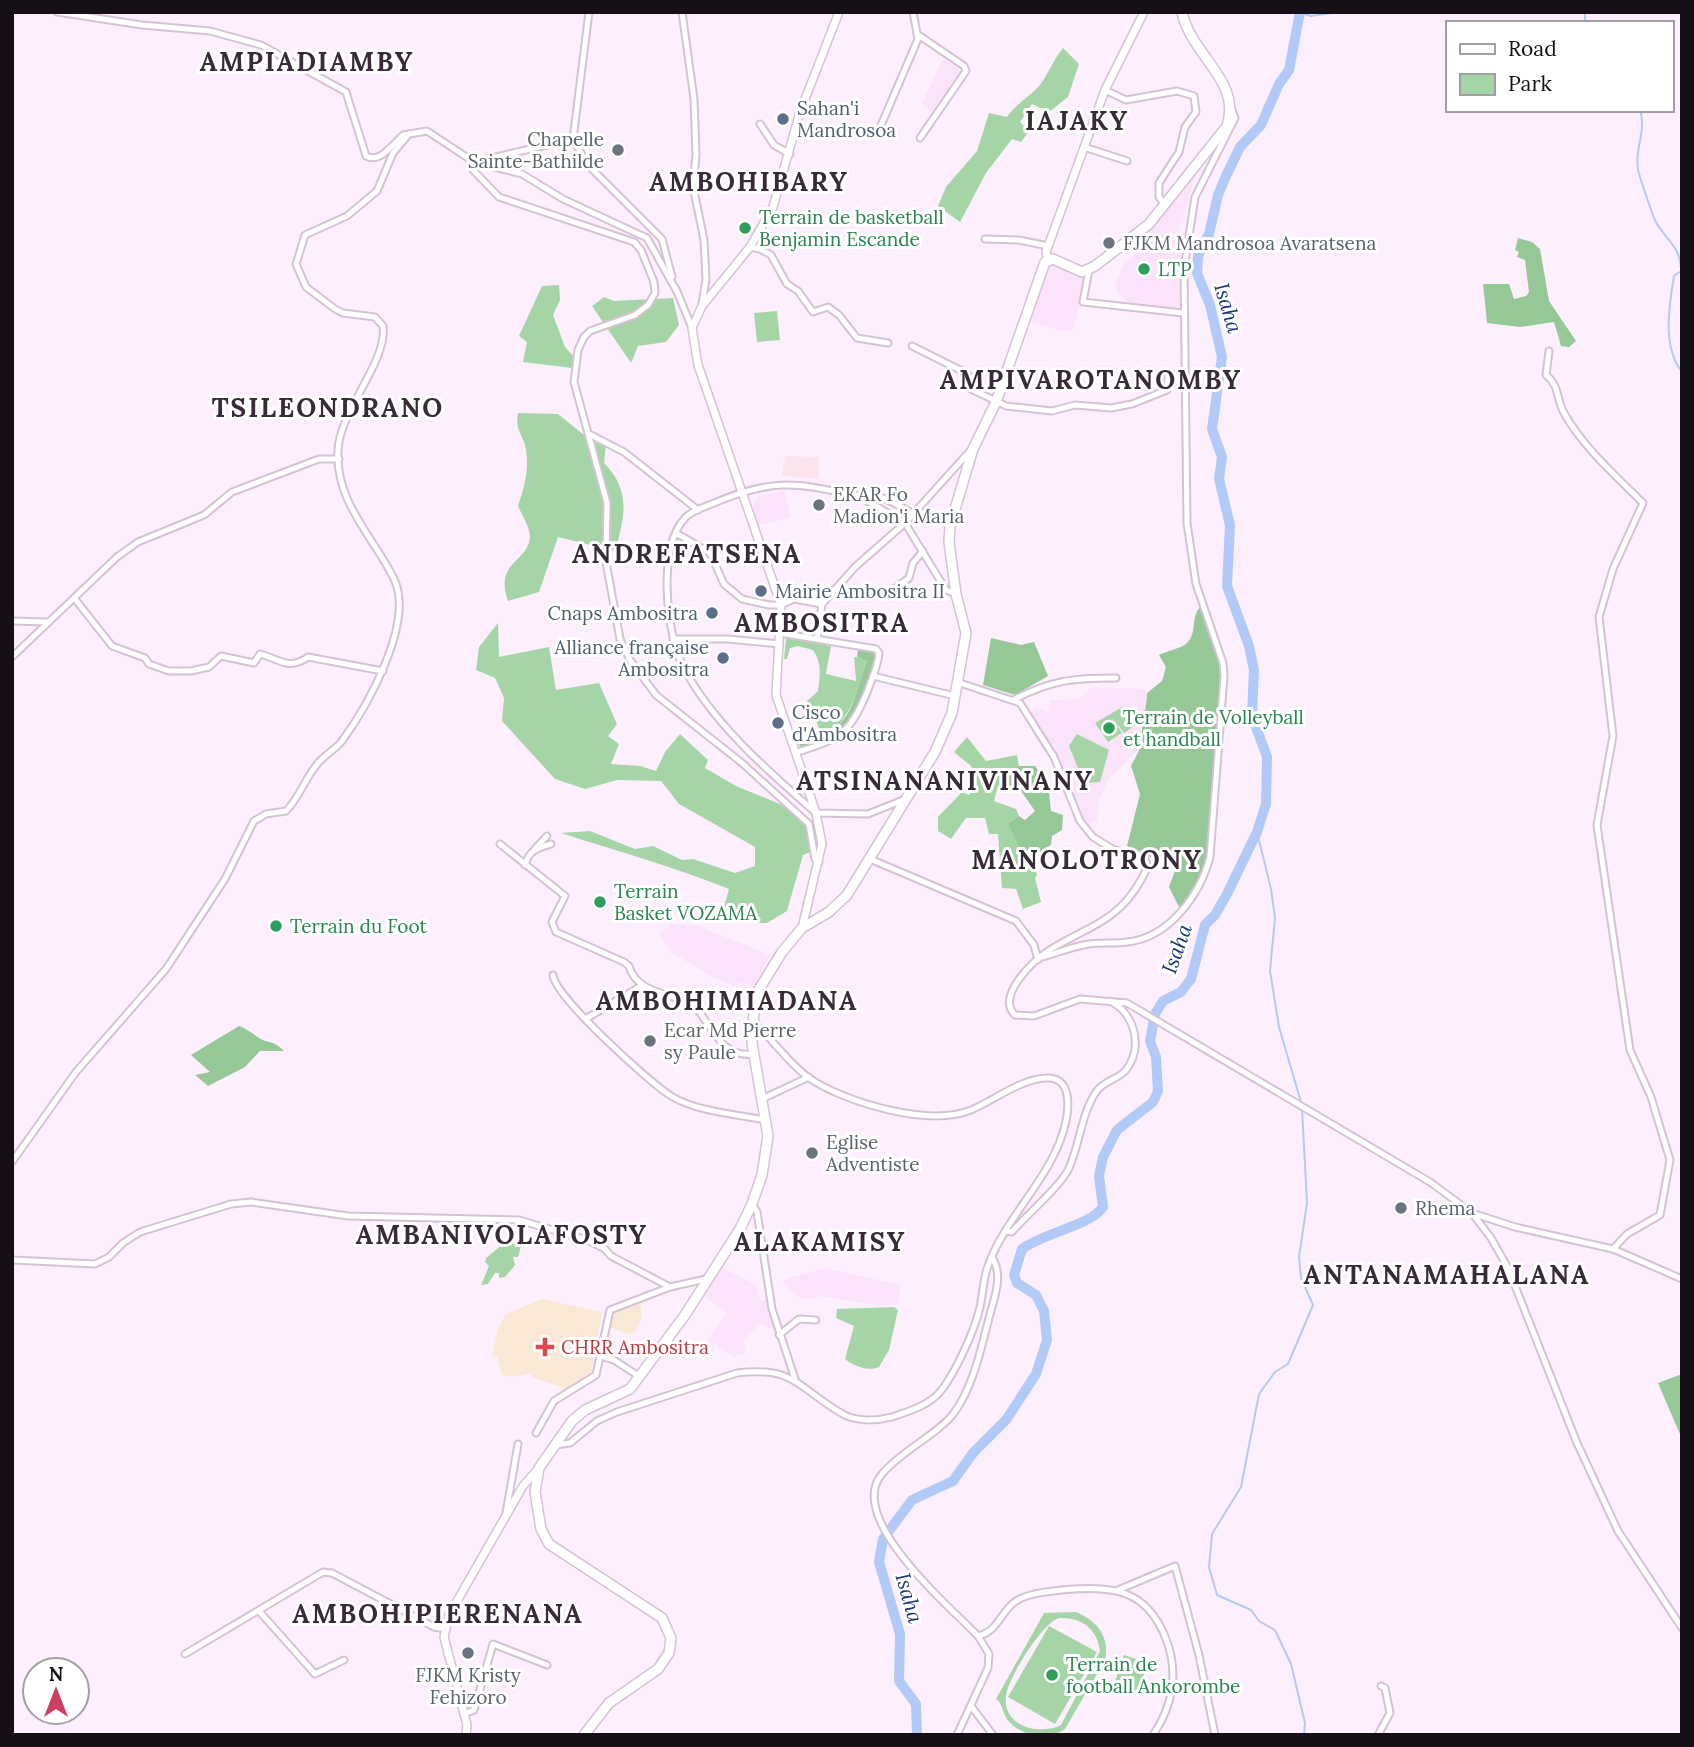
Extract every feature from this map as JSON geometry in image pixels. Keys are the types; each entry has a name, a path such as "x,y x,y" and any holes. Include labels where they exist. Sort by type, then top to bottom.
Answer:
{"main road":[{"path":"584,1735 609,1703 658,1669 669,1653 671,1638 662,1618 549,1544 541,1529 535,1492 539,1468 572,1421 585,1410 630,1389 640,1377 740,1229 752,1204 767,1156 765,1120 753,1054 752,1021 758,988 802,929 839,904 870,859 903,800 935,752 960,683 967,633 956,594 949,542 950,526 973,449 996,402 1040,274 1048,260 1076,271 1089,270 1136,236 1227,126 1232,110 1230,96 1186,30 1182,12"}],"street":[{"path":"57,12 142,25 210,31 261,45 346,92 366,156 371,159 378,158 403,135 419,131 436,135 474,162 522,174 563,200 647,237 676,290 692,328 698,365 781,605 776,695 816,813 822,844 802,929"},
{"path":"589,12 573,139 588,165 652,226 662,239 676,290"},
{"path":"682,12 694,99 696,155 693,186 704,240 706,279 702,306"},
{"path":"692,328 702,306 750,247 773,207 800,112 839,12"},
{"path":"879,130 914,52 917,34 913,12"},
{"path":"1048,260 1048,246 1105,90 1144,12"},
{"path":"917,34 964,66 966,71 920,138"},
{"path":"1105,90 1126,100 1177,90 1194,96 1196,112 1185,127 1180,152 1159,183 1159,197 1164,204"},
{"path":"1040,958 1075,946 1127,942 1155,933 1182,910 1202,879 1210,857 1224,677 1223,663 1192,568 1187,523 1184,269 1195,197 1229,133 1235,118 1232,110"},
{"path":"760,124 774,145 790,154"},
{"path":"12,1162 76,1072 166,970 225,879 254,821 266,814 286,811 291,806 313,769 341,742 383,671 394,635 397,612 396,582 347,503 338,459 340,434 382,343 383,326 375,317 344,313 335,309 306,287 296,264 305,236 318,227 347,216 377,191 393,153 409,134"},
{"path":"474,162 573,139"},
{"path":"1084,147 1127,161"},
{"path":"474,162 473,170 499,197 634,242 641,250 654,282 655,293 648,305 627,319 590,331 578,349 574,382 607,503 607,576 620,639 630,660 656,695 742,763 809,824 815,859 819,862"},
{"path":"985,239 1019,240 1048,246"},
{"path":"750,247 760,248 771,255 787,284 798,291 813,312 828,307 839,315 857,338 888,343"},
{"path":"1089,270 1083,302 1183,313"},
{"path":"912,346 966,373 971,378 971,389 996,402 1036,411 1075,405 1111,408 1149,400 1167,390 1168,376 1185,372"},
{"path":"1549,351 1546,375 1556,383 1563,411 1598,457 1643,503 1614,569 1599,617 1613,736 1597,825 1630,1050 1651,1097 1670,1160 1660,1215 1627,1234 1613,1249"},
{"path":"588,434 624,452 698,510"},
{"path":"817,639 822,604 855,567 905,523 973,449"},
{"path":"12,657 117,557 138,542 204,515 232,492 319,459 338,459"},
{"path":"903,800 868,814 816,813 753,758 696,688 682,664 673,639 666,595 676,533 687,514 741,491 788,482 860,496 876,496 912,513"},
{"path":"860,496 905,523 946,590 956,594"},
{"path":"676,533 710,553 730,591 742,598 781,605 794,599 822,604"},
{"path":"894,589 909,578 913,563 923,551"},
{"path":"75,599 112,646 169,671 209,667 220,656 254,663 260,654 285,665 297,664 308,657 383,671"},
{"path":"12,621 47,622"},
{"path":"780,633 876,649 878,660 854,723 825,743 797,752"},
{"path":"673,639 779,643"},
{"path":"873,676 956,697"},
{"path":"1014,699 1044,684 1073,678 1116,678"},
{"path":"960,683 1014,699 1054,757 1080,821 1093,837 1114,850 1143,856 1147,862 1147,869 1133,895 1108,920 1040,958 1009,997 1008,1005 1015,1015 1034,1016 1080,999 1107,999 1127,1003 1430,1182 1472,1213 1515,1227 1613,1249 1682,1279"},
{"path":"525,865 528,856 547,836"},
{"path":"500,844 565,896 552,922 556,932 629,965 632,978 698,1009 724,1047 737,1053 753,1054"},
{"path":"534,850 551,844"},
{"path":"870,859 1016,920 1040,958"},
{"path":"553,975 562,995 587,1018 598,1035 673,1097 765,1120"},
{"path":"587,1018 643,985"},
{"path":"1006,1231 1012,1232 1065,1174 1081,1124 1097,1091 1125,1072 1129,1063 1134,1027 1126,1013 1107,999"},
{"path":"555,1445 569,1443 597,1421 617,1412 737,1373 781,1373 850,1418 884,1419 923,1405 943,1388 972,1330 992,1257 1053,1154 1066,1122 1066,1087 1057,1080 1048,1078 1024,1084 970,1111 949,1116 917,1116 865,1102 808,1077 752,1021"},
{"path":"762,1099 808,1077"},
{"path":"12,1260 95,1264 109,1257 123,1243 140,1232 231,1204 251,1202 348,1216 519,1220 587,1240 670,1287"},
{"path":"752,1204 757,1212 779,1335 794,1379"},
{"path":"1472,1213 1508,1268 1577,1443 1618,1531 1682,1628"},
{"path":"957,1735 988,1668 989,1654 978,1636 895,1548 879,1520 872,1492 878,1478 897,1456 953,1415 963,1398 982,1345 999,1274 992,1257"},
{"path":"536,1433 554,1401 596,1375 610,1310 670,1287 707,1279"},
{"path":"779,1335 799,1319 816,1320"},
{"path":"601,1356 614,1360 640,1377"},
{"path":"506,1515 517,1444"},
{"path":"466,1735 464,1714 444,1637 449,1615 523,1486 539,1468"},
{"path":"1117,1590 1175,1566 1199,1655 1214,1735"},
{"path":"185,1654 323,1572 332,1573 434,1627 446,1629"},
{"path":"978,1636 988,1634 1013,1603 1025,1596 1096,1587 1117,1590 1152,1610 1169,1646 1173,1691 1169,1706 1153,1735"},
{"path":"259,1611 314,1674 344,1660"},
{"path":"464,1714 474,1710 493,1644 547,1665"},
{"path":"1378,1735 1391,1706 1385,1688 1381,1686"},
{"path":"971,1706 993,1735"}],"shaded area":[{"path":"943,59 962,72 932,112 922,103"},
{"path":"1195,174 1173,251 1183,257 1181,312 1132,306 1117,293 1115,284 1123,265 1136,253 1133,241 1191,175"},
{"path":"1053,263 1080,275 1084,283 1074,329 1066,332 1026,321 1045,266"},
{"path":"785,456 819,457 819,479 782,476"},
{"path":"786,491 790,518 758,525 753,506 757,496"},
{"path":"1092,687 1146,689 1146,721 1138,750 1108,780 1099,800 1097,821 1087,825 1057,757 1030,712 1036,707 1048,712 1050,700 1079,699"},
{"path":"672,924 696,925 770,955 754,987 739,982 734,986 710,976 668,950 668,946 658,934"},
{"path":"721,1267 757,1286 760,1300 768,1300 774,1330 760,1324 743,1341 746,1353 733,1357 707,1340 726,1314 702,1294"},
{"path":"826,1268 901,1285 898,1305 876,1305 819,1296 814,1299 801,1298 783,1284 785,1279"},
{"name":"CHRR Ambositra","path":"542,1299 602,1312 591,1374 567,1389 531,1377 532,1373 513,1377 502,1375 497,1356 492,1356 498,1329 506,1314"},
{"name":"CHRR Ambositra","path":"640,1300 642,1317 635,1332 627,1334 610,1327 617,1308"}],"green space":[{"path":"1063,48 1079,64 1068,97 1049,112 1032,104 1020,122 1029,131 1021,142 1012,139 986,173 960,222 938,206 946,187 977,151 989,113 1007,117 1039,86"},
{"path":"1518,238 1532,242 1540,249 1549,301 1576,341 1569,347 1561,346 1554,322 1520,327 1487,323 1483,284 1509,284 1514,299 1526,296 1529,292 1525,260 1517,257 1519,252 1515,250"},
{"path":"559,285 560,300 553,315 565,347 575,358 572,368 523,362 527,342 519,336 542,286"},
{"path":"604,297 614,301 673,298 679,325 666,342 638,346 631,363 592,306"},
{"path":"777,311 780,340 757,342 754,313"},
{"path":"518,413 558,414 594,443 606,444 604,463 619,483 623,515 615,551 558,537 539,592 508,601 505,578 508,570 528,546 530,537 518,506 525,483 527,461 518,426"},
{"path":"1200,607 1222,664 1208,857 1200,878 1180,909 1169,887 1179,860 1174,858 1163,863 1127,846 1140,794 1131,766 1143,743 1147,693 1162,681 1166,667 1159,655 1183,646 1190,640 1195,616"},
{"path":"498,623 499,657 549,647 556,690 599,683 617,724 608,736 619,744 611,764 640,766 656,771 665,752 680,734 708,760 705,768 736,786 792,809 809,827 813,851 803,855 787,911 767,923 724,923 721,917 729,889 561,833 590,831 635,849 653,846 682,860 693,859 735,873 755,866 755,847 679,804 661,781 617,780 585,789 555,779 502,721 504,698 495,678 476,670 479,647"},
{"path":"786,638 831,646 826,674 856,681 854,657 867,659 847,713 833,730 823,737 807,701 818,691 818,660 813,650 798,646 790,648 787,659 784,659"},
{"path":"991,638 1021,645 1034,642 1048,676 1015,695 983,685"},
{"path":"858,649 875,652 877,656 867,690 854,716 833,734 800,747 799,744 817,738 840,723 853,704 867,660 857,657"},
{"path":"1124,706 1137,724 1124,733 1111,716 1122,733 1108,742 1095,723"},
{"path":"1077,734 1109,750 1100,782 1084,783 1069,746"},
{"path":"967,737 986,761 1017,755 1019,766 1000,771 1003,783 998,786 994,801 1016,809 1019,816 1008,823 1030,847 1041,902 1023,909 1016,889 1002,888 998,834 989,834 985,818 966,818 951,839 938,831 938,817 962,792 969,795 976,782 971,766 954,752"},
{"path":"1019,766 1035,766 1048,784 1051,811 1063,815 1062,830 1052,836 1051,845 1042,850 1045,860 1034,864 1030,848 1021,851 1008,823 1019,816 1025,820 1035,811 1021,791 1003,783 1000,771"},
{"path":"239,1026 284,1051 260,1051 245,1067 208,1086 195,1075 210,1072 191,1055"},
{"path":"513,1236 521,1246 518,1257 513,1257 515,1265 505,1277 499,1278 499,1273 495,1273 488,1284 481,1285 489,1266 485,1262 486,1258"},
{"path":"894,1307 898,1310 889,1350 879,1367 861,1368 845,1359 854,1326 836,1318 837,1309"},
{"path":"1682,1374 1682,1439 1658,1383"},
{"path":"1076,1612 1090,1620 1104,1637 1106,1651 1105,1660 1065,1729 1042,1736 1026,1733 1012,1725 996,1699 1044,1613","holes":["1067,1618 1081,1622 1092,1630 1100,1651 1061,1725 1043,1729 1024,1726 1010,1715 1006,1706 1008,1688 1035,1640 1052,1622"]},
{"name":"Terrain de football Ankorombe","path":"1049,1626 1097,1652 1055,1724 1008,1697"},
{"path":"1124,1655 1148,1663 1137,1695 1113,1687"}],"waterway":[{"name":"Isaha","path":"917,1735 916,1704 899,1681 900,1634 879,1562 883,1539 912,1500 953,1481 973,1453 1006,1420 1036,1374 1047,1340 1044,1311 1036,1295 1017,1283 1014,1275 1022,1249 1088,1219 1103,1207 1099,1176 1103,1157 1117,1130 1153,1102 1158,1091 1156,1057 1150,1041 1155,1014 1163,1001 1181,992 1191,979 1205,925 1215,915 1227,894 1257,832 1266,804 1267,757 1252,716 1254,670 1249,646 1227,586 1230,525 1219,479 1222,457 1212,429 1222,357 1210,305 1197,273 1198,256 1209,234 1218,195 1226,176 1240,147 1261,125 1279,84 1289,70 1300,12"},
{"path":"1301,13 1311,16 1338,12"},
{"path":"1585,12 1585,21"},
{"path":"1640,112 1642,125 1637,162 1639,172 1655,220 1676,249 1681,263 1681,271 1674,276 1670,300 1669,339 1682,372"},
{"path":"1257,832 1275,918 1270,971 1279,1027 1301,1102"},
{"path":"1302,1108 1307,1203 1299,1257 1301,1278 1313,1305 1288,1364 1275,1372 1259,1394 1241,1487 1212,1534 1209,1567 1217,1595 1251,1610 1259,1621 1275,1630 1291,1664 1305,1723 1304,1735"}],"place":[{"name":"Sahan'i Mandrosoa","path":"783,119"},
{"name":"Chapelle Sainte-Bathilde","path":"618,150"},
{"name":"Terrain de basketball Benjamin Escande","path":"745,228"},
{"name":"FJKM Mandrosoa Avaratsena","path":"1109,243"},
{"name":"LTP","path":"1144,269"},
{"name":"EKAR Fo Madion'i Maria","path":"819,505"},
{"name":"Mairie Ambositra II","path":"761,591"},
{"name":"Cnaps Ambositra","path":"712,613"},
{"name":"Alliance française Ambositra","path":"723,658"},
{"name":"Cisco d'Ambositra","path":"778,723"},
{"name":"Terrain de Volleyball et handball","path":"1109,728"},
{"name":"Terrain Basket VOZAMA","path":"600,902"},
{"name":"Terrain du Foot","path":"276,926"},
{"name":"Ecar Md Pierre sy Paule","path":"650,1041"},
{"name":"Eglise Adventiste","path":"812,1153"},
{"name":"Rhema","path":"1401,1208"},
{"name":"CHRR Ambositra","path":"545,1347"},
{"name":"FJKM Kristy Fehizoro","path":"468,1653"},
{"name":"Terrain de football Ankorombe","path":"1052,1675"}],"district":[{"name":"AMPIADIAMBY","path":"307,62"},
{"name":"IAJAKY","path":"1077,121"},
{"name":"AMBOHIBARY","path":"749,182"},
{"name":"AMPIVAROTANOMBY","path":"1091,380"},
{"name":"TSILEONDRANO","path":"328,408"},
{"name":"ANDREFATSENA","path":"687,554"},
{"name":"AMBOSITRA","path":"822,623"},
{"name":"ATSINANANIVINANY","path":"945,781"},
{"name":"MANOLOTRONY","path":"1087,860"},
{"name":"AMBOHIMIADANA","path":"727,1001"},
{"name":"AMBANIVOLAFOSTY","path":"502,1235"},
{"name":"ALAKAMISY","path":"820,1242"},
{"name":"ANTANAMAHALANA","path":"1447,1275"},
{"name":"AMBOHIPIERENANA","path":"438,1614"}]}
